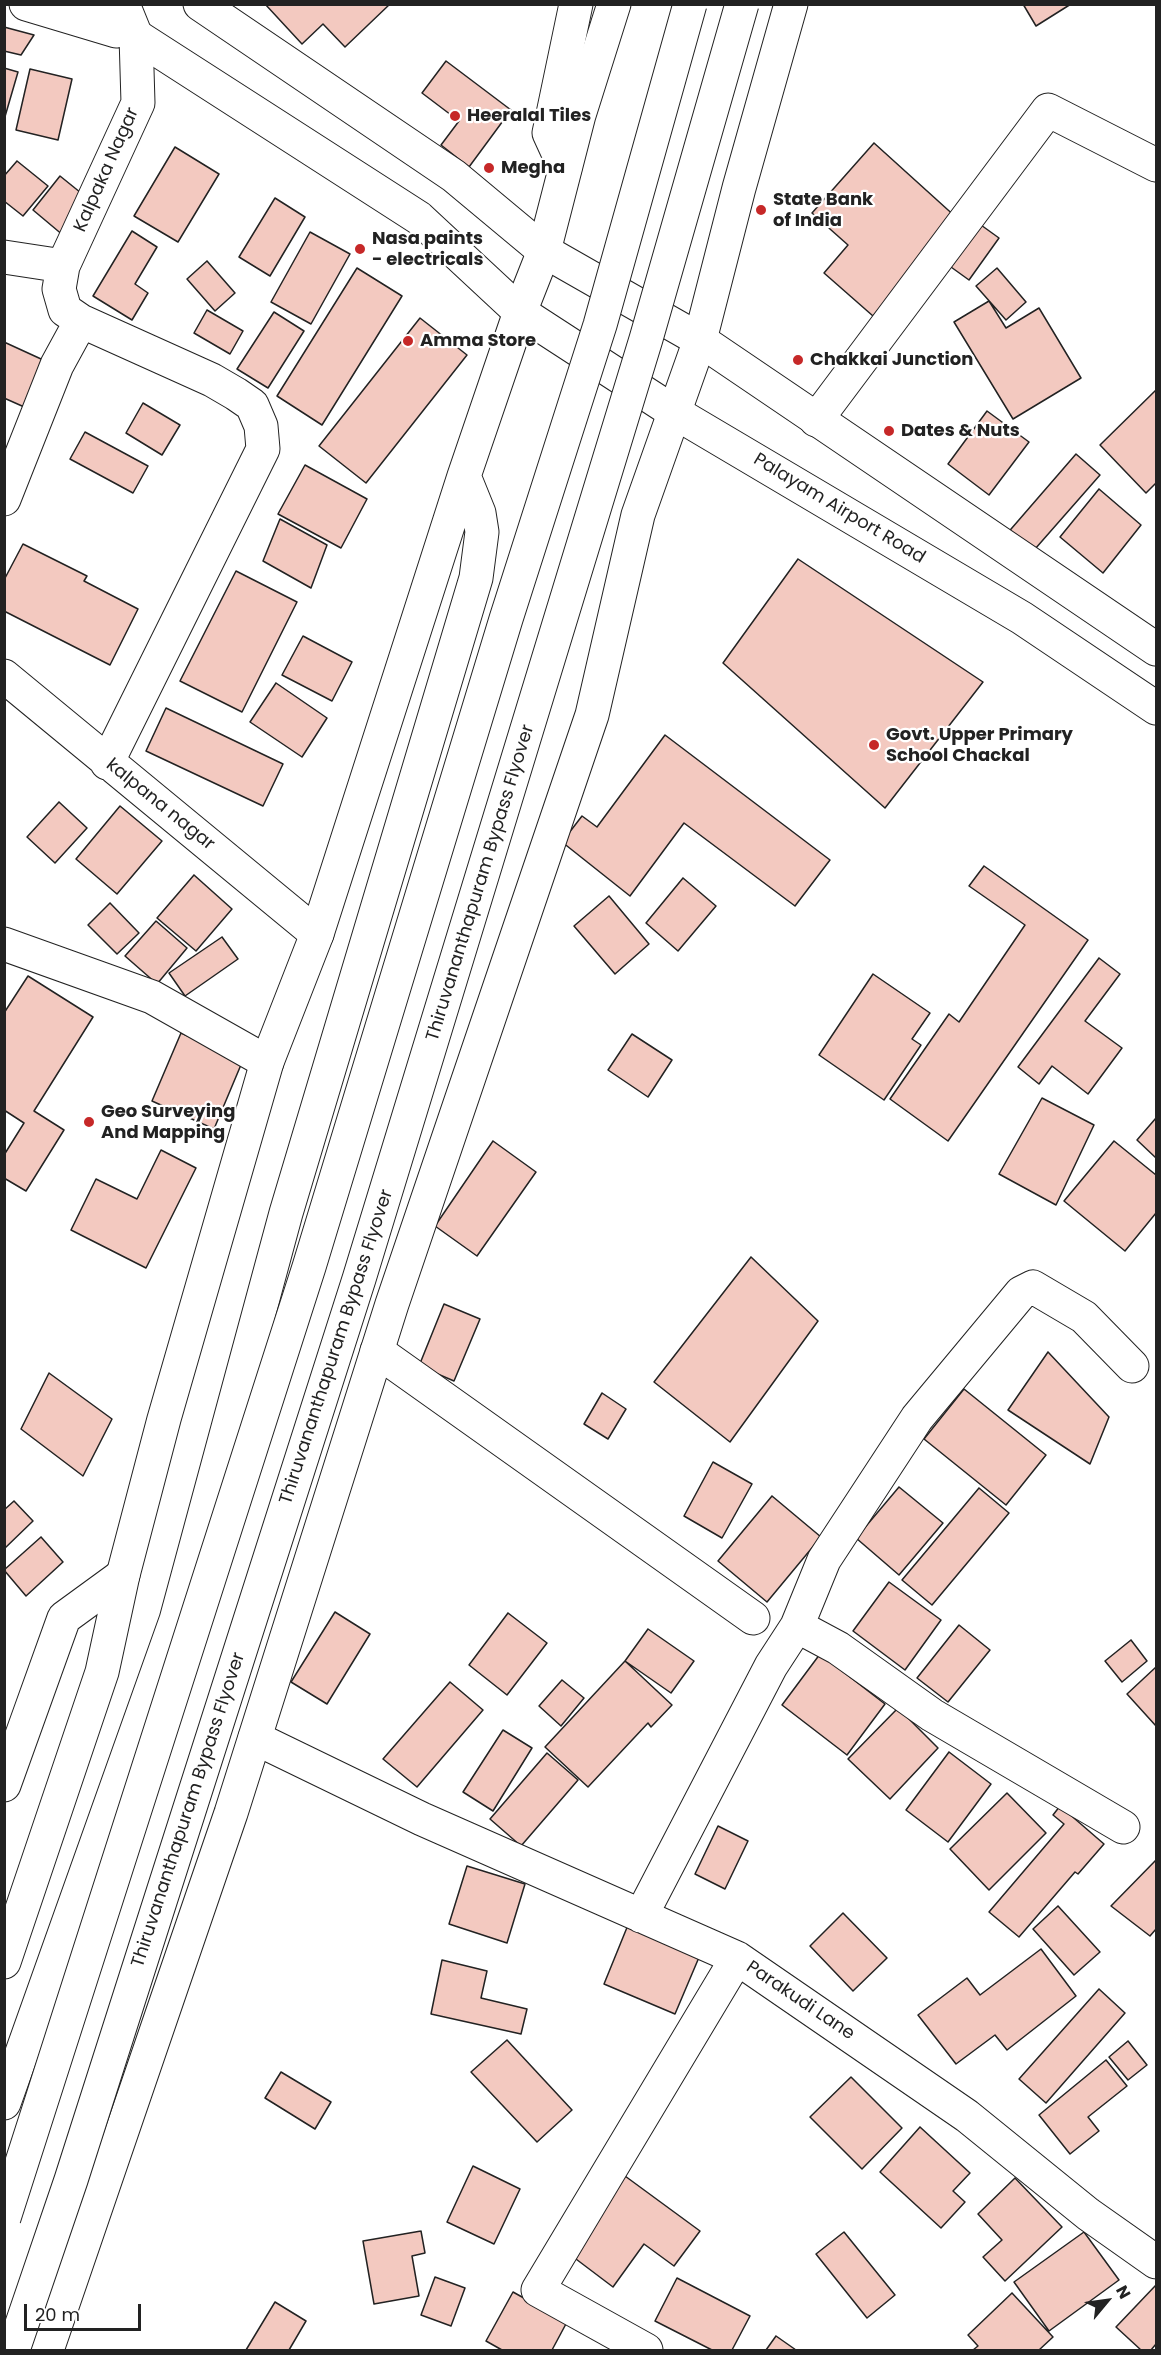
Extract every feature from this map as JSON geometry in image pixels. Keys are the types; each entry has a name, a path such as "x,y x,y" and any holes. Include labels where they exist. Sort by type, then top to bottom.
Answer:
{"main road":[{"path":"26,4 136,36"},
{"path":"81,4 136,36"},
{"path":"123,4 136,36"},
{"path":"200,4 454,176 544,251 700,340 1156,649"},
{"path":"565,168 549,134 576,4"},
{"path":"4,1962 102,1672 123,1575 164,1419 267,1062 317,934 464,476 520,312 544,251 579,115 614,4"},
{"path":"4,2218 309,1267 506,620 600,325 690,4"},
{"name":"Thiruvananthapuram Bypass Flyover","path":"13,2350 71,2180 359,1279 646,339 742,4"},
{"path":"47,2350 227,1824 377,1352 592,715 638,516 700,340 739,188 791,4"},
{"name":"Kalpaka Nagar","path":"81,321 65,310 59,290 63,266 138,103 136,36"},
{"name":"Palayam Airport Road","path":"136,36 419,218 520,312 674,412 1022,618 1156,708"},
{"path":"816,420 1048,110 1156,165"},
{"path":"4,256 63,266"},
{"path":"4,499 57,365 81,321 212,380 252,405 261,426 263,449 107,763"},
{"path":"4,2103 176,1620 286,1213 476,578 481,554 481,523 464,476"},
{"name":"kalpana nagar","path":"4,676 317,934"},
{"path":"4,944 152,997 267,1062"},
{"path":"641,1916 771,1666 797,1626 824,1560 917,1418 1021,1293 1033,1287 1084,1317 1132,1366"},
{"path":"377,1352 753,1618"},
{"path":"4,1785 64,1618 123,1575"},
{"path":"797,1626 838,1648 932,1715 1123,1827"},
{"path":"255,1738 432,1823 737,1958"},
{"name":"Parakudi Lane","path":"646,2350 538,2290 737,1958 967,2116 1088,2214 1156,2262"}],"building":[{"path":"265,4 390,4 345,47 323,24 302,44"},
{"path":"1023,4 1071,4 1036,26"},
{"path":"4,27 34,35 21,55 4,51"},
{"path":"446,61 511,110 469,167 441,145 459,121 422,93"},
{"path":"4,68 18,72 4,120"},
{"path":"30,69 72,79 58,140 16,130"},
{"path":"874,143 958,219 873,316 824,273 848,245 812,213"},
{"path":"175,147 219,174 178,242 134,216"},
{"path":"17,161 48,186 23,216 4,201 4,176"},
{"path":"60,176 91,201 64,236 33,210"},
{"path":"275,198 305,217 270,276 239,257"},
{"path":"974,220 999,238 969,280 944,262"},
{"path":"132,231 157,247 135,284 148,293 132,320 93,296"},
{"path":"310,232 350,254 311,324 271,302"},
{"path":"207,261 235,293 215,311 187,279"},
{"path":"357,268 402,296 322,425 277,396"},
{"path":"997,268 1026,302 1006,320 976,286"},
{"path":"989,301 1006,328 1039,308 1081,378 1013,419 954,322"},
{"path":"207,310 243,331 230,354 194,333"},
{"path":"274,312 304,331 268,388 237,369"},
{"path":"420,318 467,355 366,483 319,446"},
{"path":"4,342 52,364 31,410 4,398"},
{"path":"1156,390 1156,483 1146,493 1100,445"},
{"path":"143,403 180,425 162,455 126,433"},
{"path":"987,411 1029,442 989,495 948,464"},
{"path":"85,432 148,466 133,493 70,459"},
{"path":"1076,454 1100,475 1028,557 1005,536"},
{"path":"305,465 367,499 341,548 278,514"},
{"path":"1099,489 1141,525 1103,573 1060,537"},
{"path":"280,519 327,545 311,588 263,561"},
{"path":"23,544 87,576 84,581 138,609 110,665 4,611 4,580"},
{"name":"Govt. Upper Primary School Chackal","path":"798,559 983,682 885,808 723,663"},
{"path":"236,571 297,602 242,712 180,681"},
{"path":"303,636 352,662 332,701 282,675"},
{"path":"276,683 327,718 302,757 250,722"},
{"path":"166,708 283,764 263,806 146,751"},
{"path":"665,735 830,860 795,906 684,823 630,896 562,842 582,816 597,827"},
{"path":"59,802 87,828 55,863 27,837"},
{"path":"120,806 162,841 117,894 76,859"},
{"path":"984,866 1088,940 948,1141 890,1099 949,1014 959,1022 1025,925 969,886"},
{"path":"194,875 232,909 196,951 157,918"},
{"path":"683,878 716,906 678,951 646,923"},
{"path":"609,896 649,944 615,974 574,926"},
{"path":"110,903 139,933 117,954 88,925"},
{"path":"156,921 187,948 157,984 125,956"},
{"path":"222,937 238,959 185,996 169,973"},
{"path":"1099,958 1120,974 1085,1021 1122,1048 1088,1094 1052,1066 1039,1084 1018,1067"},
{"path":"873,974 930,1013 912,1039 921,1045 884,1100 819,1055"},
{"path":"28,976 93,1017 34,1111 64,1130 26,1191 4,1178 4,1155 24,1123 4,1110 4,1013"},
{"path":"181,1033 243,1060 214,1129 152,1101"},
{"path":"632,1034 672,1060 648,1097 608,1070"},
{"path":"1042,1098 1094,1125 1056,1205 999,1174"},
{"path":"1156,1118 1156,1158 1137,1140"},
{"path":"493,1141 536,1172 477,1256 435,1226"},
{"path":"1114,1141 1156,1175 1156,1213 1125,1251 1064,1201"},
{"path":"161,1150 196,1168 146,1268 71,1230 96,1179 137,1199"},
{"path":"751,1257 818,1321 730,1442 654,1382"},
{"path":"444,1304 480,1319 454,1381 419,1366"},
{"path":"1048,1352 1109,1417 1090,1464 1008,1410"},
{"path":"49,1373 112,1419 83,1476 21,1429"},
{"path":"964,1389 1046,1455 1006,1505 924,1439"},
{"path":"602,1393 626,1409 608,1439 584,1424"},
{"path":"713,1462 752,1484 722,1538 684,1516"},
{"path":"899,1487 943,1523 899,1575 856,1538"},
{"path":"979,1488 1009,1513 932,1605 902,1580"},
{"path":"772,1496 821,1537 767,1602 718,1561"},
{"path":"14,1501 33,1521 4,1549 4,1510"},
{"path":"41,1537 63,1562 26,1596 4,1570"},
{"path":"889,1582 941,1620 905,1670 853,1631"},
{"path":"335,1612 370,1634 327,1704 291,1682"},
{"path":"508,1613 547,1643 507,1695 469,1665"},
{"path":"959,1625 990,1650 948,1702 917,1678"},
{"path":"648,1629 694,1661 671,1693 625,1661"},
{"path":"1131,1640 1147,1661 1122,1682 1105,1661"},
{"path":"820,1654 885,1704 847,1755 782,1705"},
{"path":"625,1661 672,1705 651,1727 648,1723 588,1787 545,1747"},
{"path":"1156,1667 1156,1726 1127,1694"},
{"path":"562,1680 584,1698 561,1726 539,1706"},
{"path":"450,1682 483,1710 417,1787 383,1759"},
{"path":"898,1708 938,1748 890,1799 848,1759"},
{"path":"503,1730 532,1748 493,1811 463,1792"},
{"path":"949,1752 991,1784 948,1842 906,1810"},
{"path":"547,1753 578,1780 521,1846 490,1819"},
{"path":"1007,1793 1046,1833 989,1890 950,1849"},
{"path":"1060,1806 1104,1844 1078,1874 1075,1872 1019,1937 989,1912 1064,1824 1053,1815"},
{"path":"718,1826 748,1841 725,1889 695,1874"},
{"path":"1156,1860 1156,1929 1150,1936 1111,1906"},
{"path":"467,1866 525,1884 507,1943 449,1924"},
{"path":"1058,1906 1100,1952 1074,1975 1033,1929"},
{"path":"843,1913 887,1958 853,1991 810,1946"},
{"path":"628,1925 700,1955 675,2014 604,1984"},
{"path":"1041,1949 1076,1996 1007,2050 995,2035 956,2064 918,2015 967,1978 980,1995"},
{"path":"442,1960 487,1971 481,1998 527,2009 521,2034 431,2014"},
{"path":"1099,1989 1125,2013 1046,2103 1019,2079"},
{"path":"507,2040 572,2110 537,2142 471,2072"},
{"path":"1128,2041 1147,2065 1128,2080 1109,2057"},
{"path":"1106,2060 1127,2086 1088,2117 1099,2131 1070,2154 1039,2115"},
{"path":"281,2072 331,2102 315,2129 265,2098"},
{"path":"851,2077 902,2128 862,2169 810,2117"},
{"path":"920,2127 970,2173 953,2191 965,2202 941,2228 880,2172"},
{"path":"473,2166 520,2189 494,2244 447,2222"},
{"path":"625,2176 700,2231 674,2266 644,2244 613,2287 568,2253"},
{"path":"1015,2178 1062,2227 1005,2281 983,2257 1002,2240 978,2214"},
{"path":"421,2231 425,2253 412,2256 419,2296 374,2304 363,2241"},
{"path":"844,2232 895,2295 867,2318 816,2254"},
{"path":"1084,2232 1119,2280 1049,2331 1014,2282"},
{"path":"435,2277 465,2288 451,2326 421,2315"},
{"path":"677,2278 750,2316 732,2350 712,2350 655,2321"},
{"path":"1156,2285 1156,2344 1151,2350 1141,2350 1116,2327"},
{"path":"513,2292 567,2322 552,2350 502,2350 486,2341"},
{"path":"1012,2293 1053,2337 1039,2350 973,2350 978,2346 968,2335"},
{"path":"275,2302 306,2321 289,2350 246,2350"},
{"path":"776,2336 796,2350 766,2350"}],"place":[{"name":"Heeralal Tiles","path":"455,116"},
{"name":"Megha","path":"489,168"},
{"name":"State Bank of India","path":"761,210"},
{"name":"Nasa paints - electricals","path":"360,249"},
{"name":"Amma Store","path":"408,341"},
{"name":"Chakkai Junction","path":"798,360"},
{"name":"Dates & Nuts","path":"889,431"},
{"name":"Govt. Upper Primary School Chackal","path":"874,745"},
{"name":"Geo Surveying And Mapping","path":"89,1122"}]}
